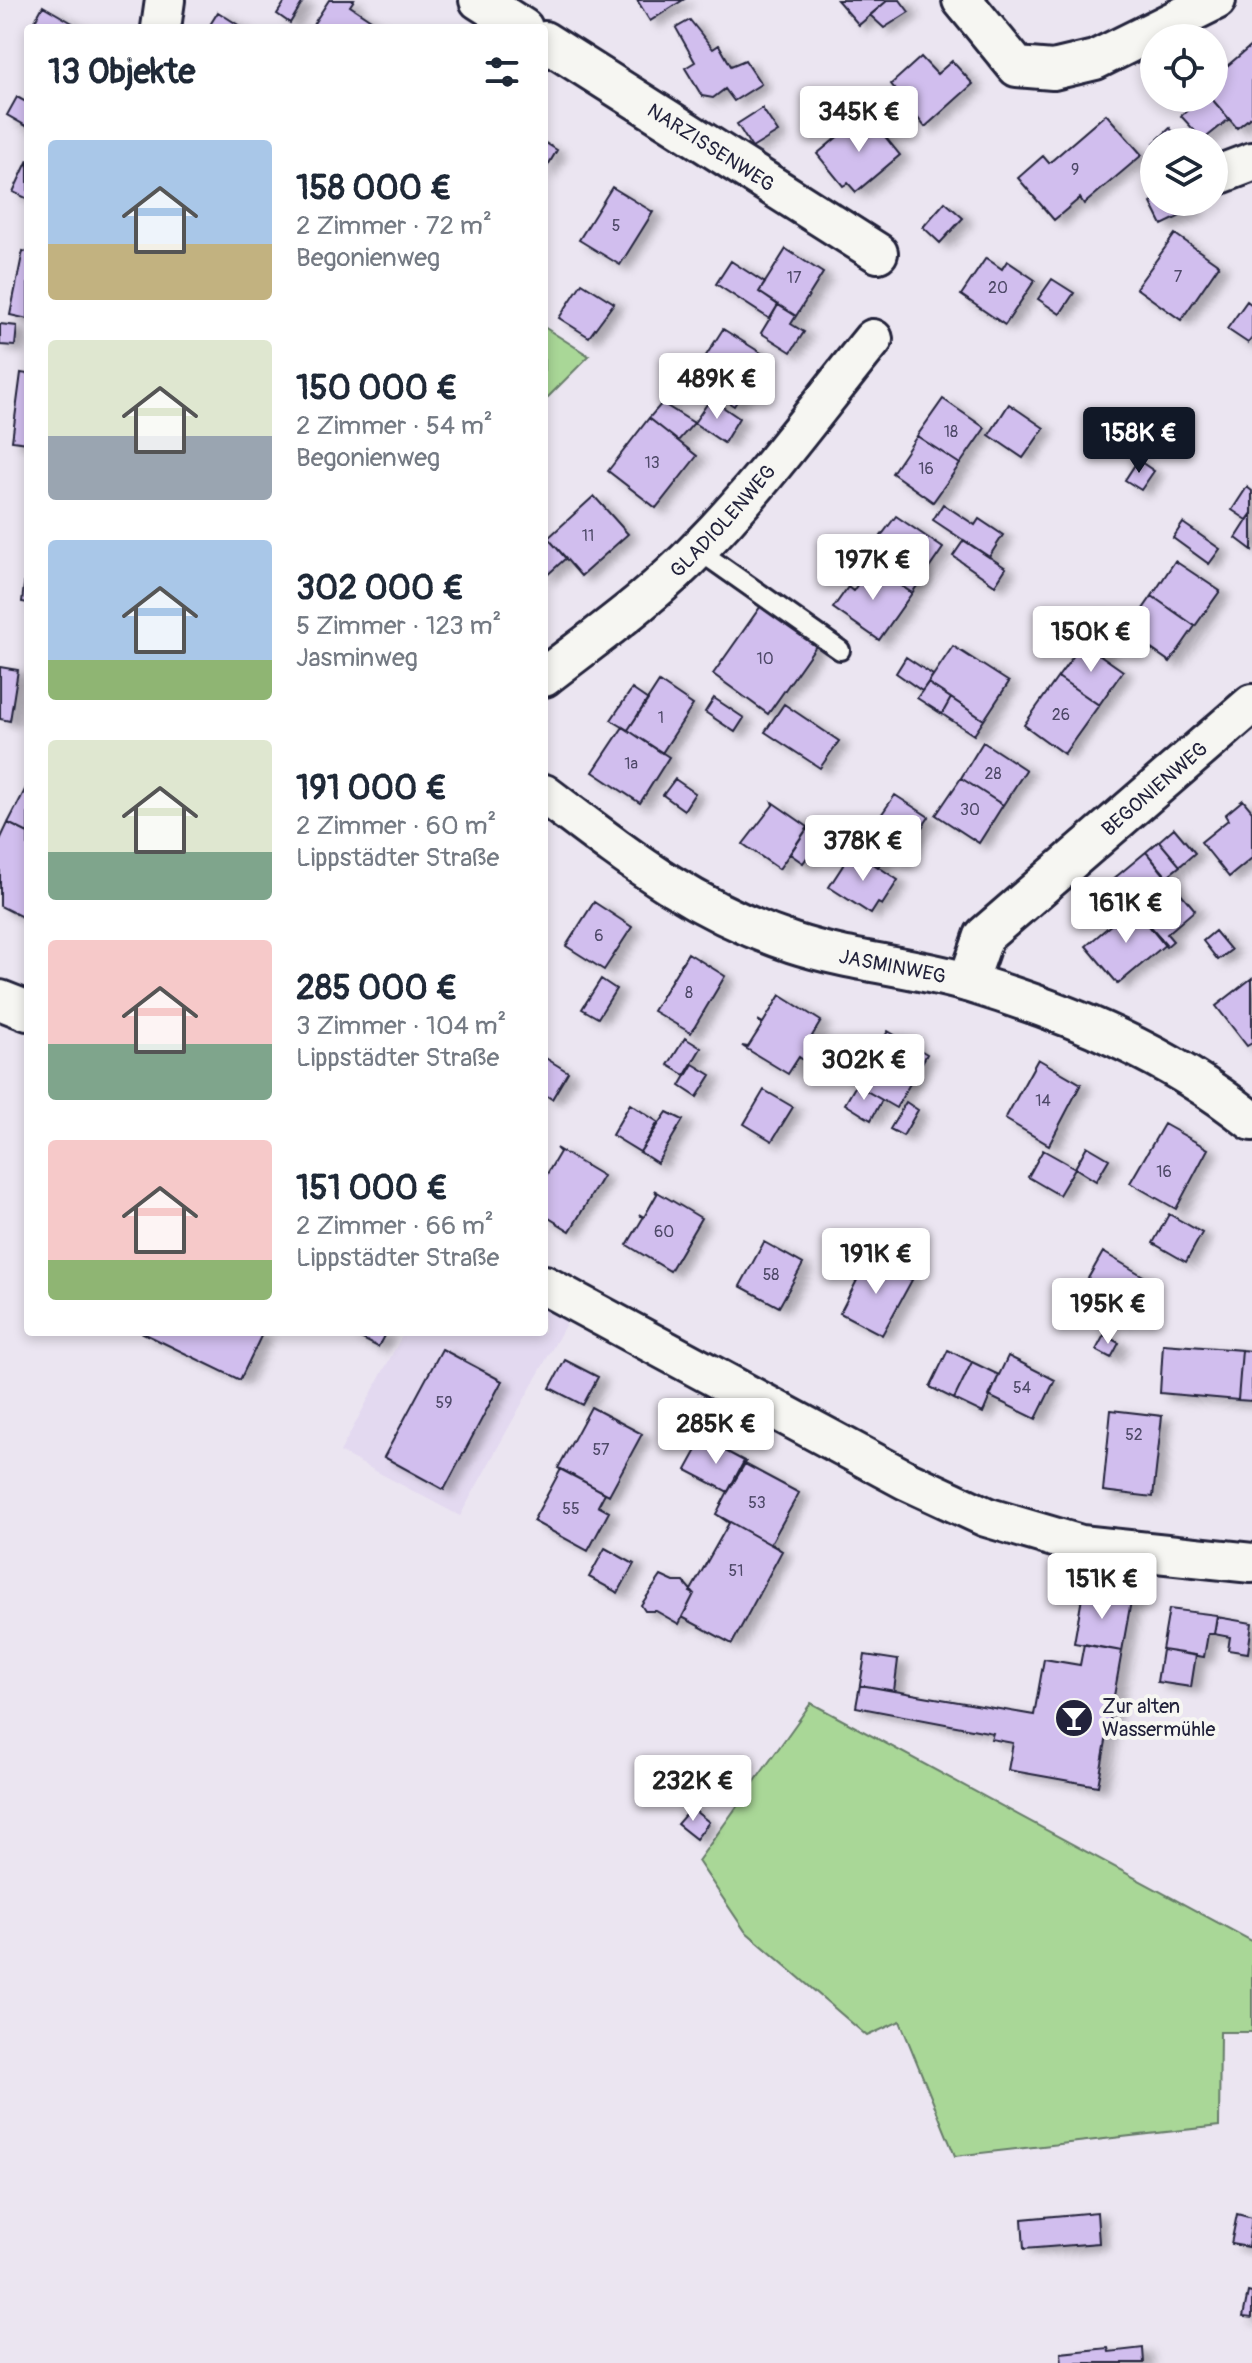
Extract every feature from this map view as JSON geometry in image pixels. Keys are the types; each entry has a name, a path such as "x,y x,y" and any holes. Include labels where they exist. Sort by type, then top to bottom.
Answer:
{"street":[{"path":"162,24 165,0"},
{"path":"479,0 517,24"},
{"path":"962,0 1017,67 1053,70 1095,60 1216,0"},
{"name":"NARZISSENWEG","path":"548,44 878,253"},
{"path":"1228,171 1252,162"},
{"name":"GLADIOLENWEG","path":"548,674 619,619 698,550 743,501 873,339"},
{"name":"BEGONIENWEG","path":"968,982 984,936 1252,704"},
{"name":"JASMINWEG","path":"548,797 661,882 727,917 792,943 865,963 968,982 1143,1048 1208,1085 1252,1121"},
{"path":"0,1000 24,1009"},
{"path":"548,1287 906,1480 986,1517 1081,1545 1252,1563"}],"lane":[{"path":"698,550 840,650"}],"shaded area":[{"path":"548,1309 568,1320 460,1516 340,1452 402,1336 548,1336"}],"green space":[{"path":"548,330 589,356 548,397"},
{"path":"811,1703 1252,1941 1252,2032 1220,2032 1219,2126 955,2156 900,2021 867,2036 745,1931 698,1861"}],"building":[{"path":"286,0 304,0 290,23 277,14"},
{"path":"329,0 354,0 350,6 377,24 314,24"},
{"path":"637,0 683,0 650,21"},
{"path":"837,0 888,0 859,25"},
{"path":"888,0 900,0 909,12 884,28 870,15"},
{"path":"43,6 74,24 33,24"},
{"path":"218,12 237,24 210,24"},
{"path":"690,20 713,49 719,45 731,66 745,60 761,84 734,101 725,89 713,98 702,96 685,68 695,62 676,28"},
{"path":"1252,45 1252,116 1237,128 1223,112 1228,112 1228,65"},
{"path":"921,57 937,74 952,61 973,84 925,127 891,84"},
{"path":"17,97 24,101 24,125 7,115"},
{"path":"762,108 778,132 752,148 737,124"},
{"path":"1185,112 1223,112 1229,119 1218,128 1192,128 1181,116"},
{"path":"866,113 900,155 856,192 848,183 843,186 817,154"},
{"path":"1106,114 1140,153 1140,157 1084,204 1080,198 1054,220 1018,178 1043,156 1049,163"},
{"path":"548,144 557,150 548,165"},
{"path":"24,169 24,197 13,192"},
{"path":"612,187 653,212 620,265 579,240"},
{"path":"945,202 963,218 940,243 923,227"},
{"path":"1158,216 1181,216 1162,225"},
{"path":"1175,234 1219,265 1181,320 1136,288"},
{"path":"786,249 823,273 796,316 759,292"},
{"path":"23,251 24,251 24,318 10,315"},
{"path":"986,258 1002,269 1007,261 1035,280 1005,325 961,295"},
{"path":"731,261 765,283 759,292 778,305 770,319 716,284"},
{"path":"1052,279 1074,293 1060,314 1038,299"},
{"path":"582,283 614,303 589,337 559,318"},
{"path":"1247,301 1252,305 1252,338 1248,343 1227,329"},
{"path":"778,305 796,316 791,324 804,332 791,352 761,333"},
{"path":"0,324 17,326 15,346 0,345"},
{"path":"723,329 766,356 734,406 691,379"},
{"path":"21,373 24,373 24,442 12,441"},
{"path":"943,399 985,428 960,464 917,436"},
{"path":"714,401 739,418 724,443 694,423 707,404"},
{"path":"662,403 694,423 678,441 649,418"},
{"path":"1009,404 1044,428 1023,458 989,435"},
{"path":"649,418 697,456 656,508 608,471"},
{"path":"917,436 960,464 933,502 892,473"},
{"path":"1138,460 1154,471 1141,490 1125,480"},
{"path":"1247,487 1252,491 1252,513 1247,520 1232,510"},
{"path":"594,496 628,534 581,576 548,538"},
{"path":"943,504 975,525 979,519 1003,535 989,557 933,520"},
{"path":"1252,513 1252,550 1236,538"},
{"path":"896,516 943,548 912,593 871,565 888,540 881,536"},
{"path":"1183,523 1220,549 1209,564 1173,538"},
{"path":"548,538 566,558 548,574"},
{"path":"964,540 1006,568 995,585 953,556"},
{"path":"1175,561 1220,591 1195,626 1152,596"},
{"path":"871,565 912,593 879,640 833,608 848,587 853,591"},
{"path":"1152,596 1195,626 1170,662 1127,632"},
{"path":"763,603 818,643 768,714 713,674"},
{"path":"1092,609 1120,628 1111,640 1083,622"},
{"path":"1083,622 1111,640 1102,654 1074,635"},
{"path":"1083,643 1123,671 1099,705 1058,677"},
{"path":"953,646 1009,682 984,720 928,683"},
{"path":"906,657 933,675 922,691 896,673"},
{"path":"0,667 18,670 10,721 0,719"},
{"path":"1058,677 1099,705 1064,754 1024,725"},
{"path":"659,682 693,705 662,753 628,730"},
{"path":"928,683 951,698 942,714 917,698"},
{"path":"632,689 648,700 628,730 611,720"},
{"path":"714,698 744,718 735,732 705,712"},
{"path":"951,698 984,720 974,735 942,714"},
{"path":"784,704 839,741 820,768 765,732"},
{"path":"623,727 669,757 640,803 593,772"},
{"path":"983,742 1026,770 1003,805 961,778"},
{"path":"961,778 1003,805 979,843 936,815"},
{"path":"675,779 695,793 684,810 663,795"},
{"path":"24,792 24,831 8,823"},
{"path":"895,795 929,817 899,861 865,838"},
{"path":"1243,800 1252,811 1252,858 1229,877 1201,842 1228,820 1225,815"},
{"path":"772,802 808,827 779,869 743,844 773,805"},
{"path":"8,823 24,831 24,918 0,906 0,840"},
{"path":"1174,828 1195,853 1180,866 1159,841"},
{"path":"807,829 821,838 803,863 790,854"},
{"path":"862,836 887,853 878,867 853,850"},
{"path":"1159,841 1180,866 1166,877 1146,852"},
{"path":"853,850 898,880 882,905 878,903 871,914 829,887"},
{"path":"1146,852 1195,910 1167,934 1173,941 1166,947 1133,906 1128,910 1106,885"},
{"path":"594,902 632,927 604,970 566,946"},
{"path":"1133,906 1166,944 1118,984 1086,946"},
{"path":"1215,931 1231,950 1218,960 1203,941"},
{"path":"688,953 725,976 691,1033 653,1011"},
{"path":"1252,978 1252,1043 1247,1046 1216,1006"},
{"path":"601,979 616,989 598,1018 582,1009"},
{"path":"780,995 821,1021 812,1036 819,1041 816,1046 806,1062 799,1057 788,1074 742,1046 748,1047 762,1025 758,1020 763,1023"},
{"path":"888,1031 927,1054 896,1108 856,1085"},
{"path":"685,1038 701,1048 685,1075 668,1065"},
{"path":"1038,1059 1081,1084 1049,1145 1005,1119"},
{"path":"548,1060 568,1072 552,1099 548,1096"},
{"path":"693,1064 711,1075 697,1097 680,1086"},
{"path":"856,1085 882,1100 871,1120 845,1104"},
{"path":"764,1090 793,1107 772,1141 744,1124"},
{"path":"906,1102 918,1110 903,1136 890,1129"},
{"path":"630,1104 658,1122 640,1152 612,1135"},
{"path":"667,1112 683,1120 657,1163 640,1152"},
{"path":"1164,1124 1208,1149 1176,1209 1130,1183"},
{"path":"1087,1146 1109,1159 1096,1181 1075,1168"},
{"path":"556,1148 603,1176 570,1231 548,1217 548,1172 560,1152"},
{"path":"1043,1150 1075,1168 1059,1195 1028,1177"},
{"path":"654,1190 701,1218 670,1271 627,1245 643,1218 639,1214 644,1217 657,1194"},
{"path":"1169,1214 1202,1233 1186,1262 1153,1243"},
{"path":"764,1242 803,1264 779,1307 740,1286"},
{"path":"1103,1252 1145,1277 1119,1320 1078,1296"},
{"path":"869,1257 912,1280 882,1335 840,1313"},
{"path":"1104,1335 1119,1343 1111,1358 1096,1350"},
{"path":"149,1336 261,1336 240,1380"},
{"path":"357,1336 384,1336 378,1347"},
{"path":"1163,1344 1242,1350 1238,1400 1160,1393"},
{"path":"442,1349 502,1381 444,1490 384,1457"},
{"path":"948,1350 972,1362 954,1399 930,1387"},
{"path":"1242,1350 1252,1351 1252,1401 1238,1400"},
{"path":"1008,1356 1055,1380 1036,1419 989,1396"},
{"path":"565,1360 598,1377 583,1405 550,1388"},
{"path":"972,1362 999,1375 983,1413 954,1399"},
{"path":"591,1407 642,1434 609,1495 558,1468"},
{"path":"1111,1410 1162,1416 1153,1497 1103,1491"},
{"path":"703,1439 746,1462 728,1492 686,1470"},
{"path":"743,1463 799,1493 771,1543 782,1551 716,1514"},
{"path":"561,1469 605,1493 598,1506 609,1512 588,1551 533,1521"},
{"path":"716,1514 782,1551 732,1644 682,1617 694,1594 690,1592 729,1523"},
{"path":"605,1548 634,1564 618,1593 589,1577"},
{"path":"661,1576 674,1582 684,1582 694,1594 679,1624 656,1611 645,1611 641,1605"},
{"path":"1088,1590 1131,1601 1122,1651 1074,1643 1083,1592"},
{"path":"1169,1609 1217,1615 1214,1634 1208,1634 1204,1657 1162,1650"},
{"path":"1217,1617 1252,1623 1248,1653 1228,1650 1230,1637 1214,1634"},
{"path":"1084,1644 1122,1651 1098,1786 1008,1770 1013,1743 991,1739 993,1733 856,1707 860,1685 1034,1715 1044,1659 1080,1665"},
{"path":"1162,1650 1196,1655 1191,1687 1157,1682"},
{"path":"865,1655 898,1660 894,1691 860,1685"},
{"path":"691,1808 709,1822 696,1839 677,1824"},
{"path":"1097,2212 1099,2243 1024,2249 1022,2219"},
{"path":"1237,2214 1252,2218 1248,2247 1231,2244"},
{"path":"1248,2292 1252,2293 1252,2318 1243,2317"},
{"path":"1108,2348 1109,2352 1143,2348 1144,2363 1062,2363 1061,2353"}],"place":[{"name":"Zur alten Wassermühle","path":"1074,1718"}]}
